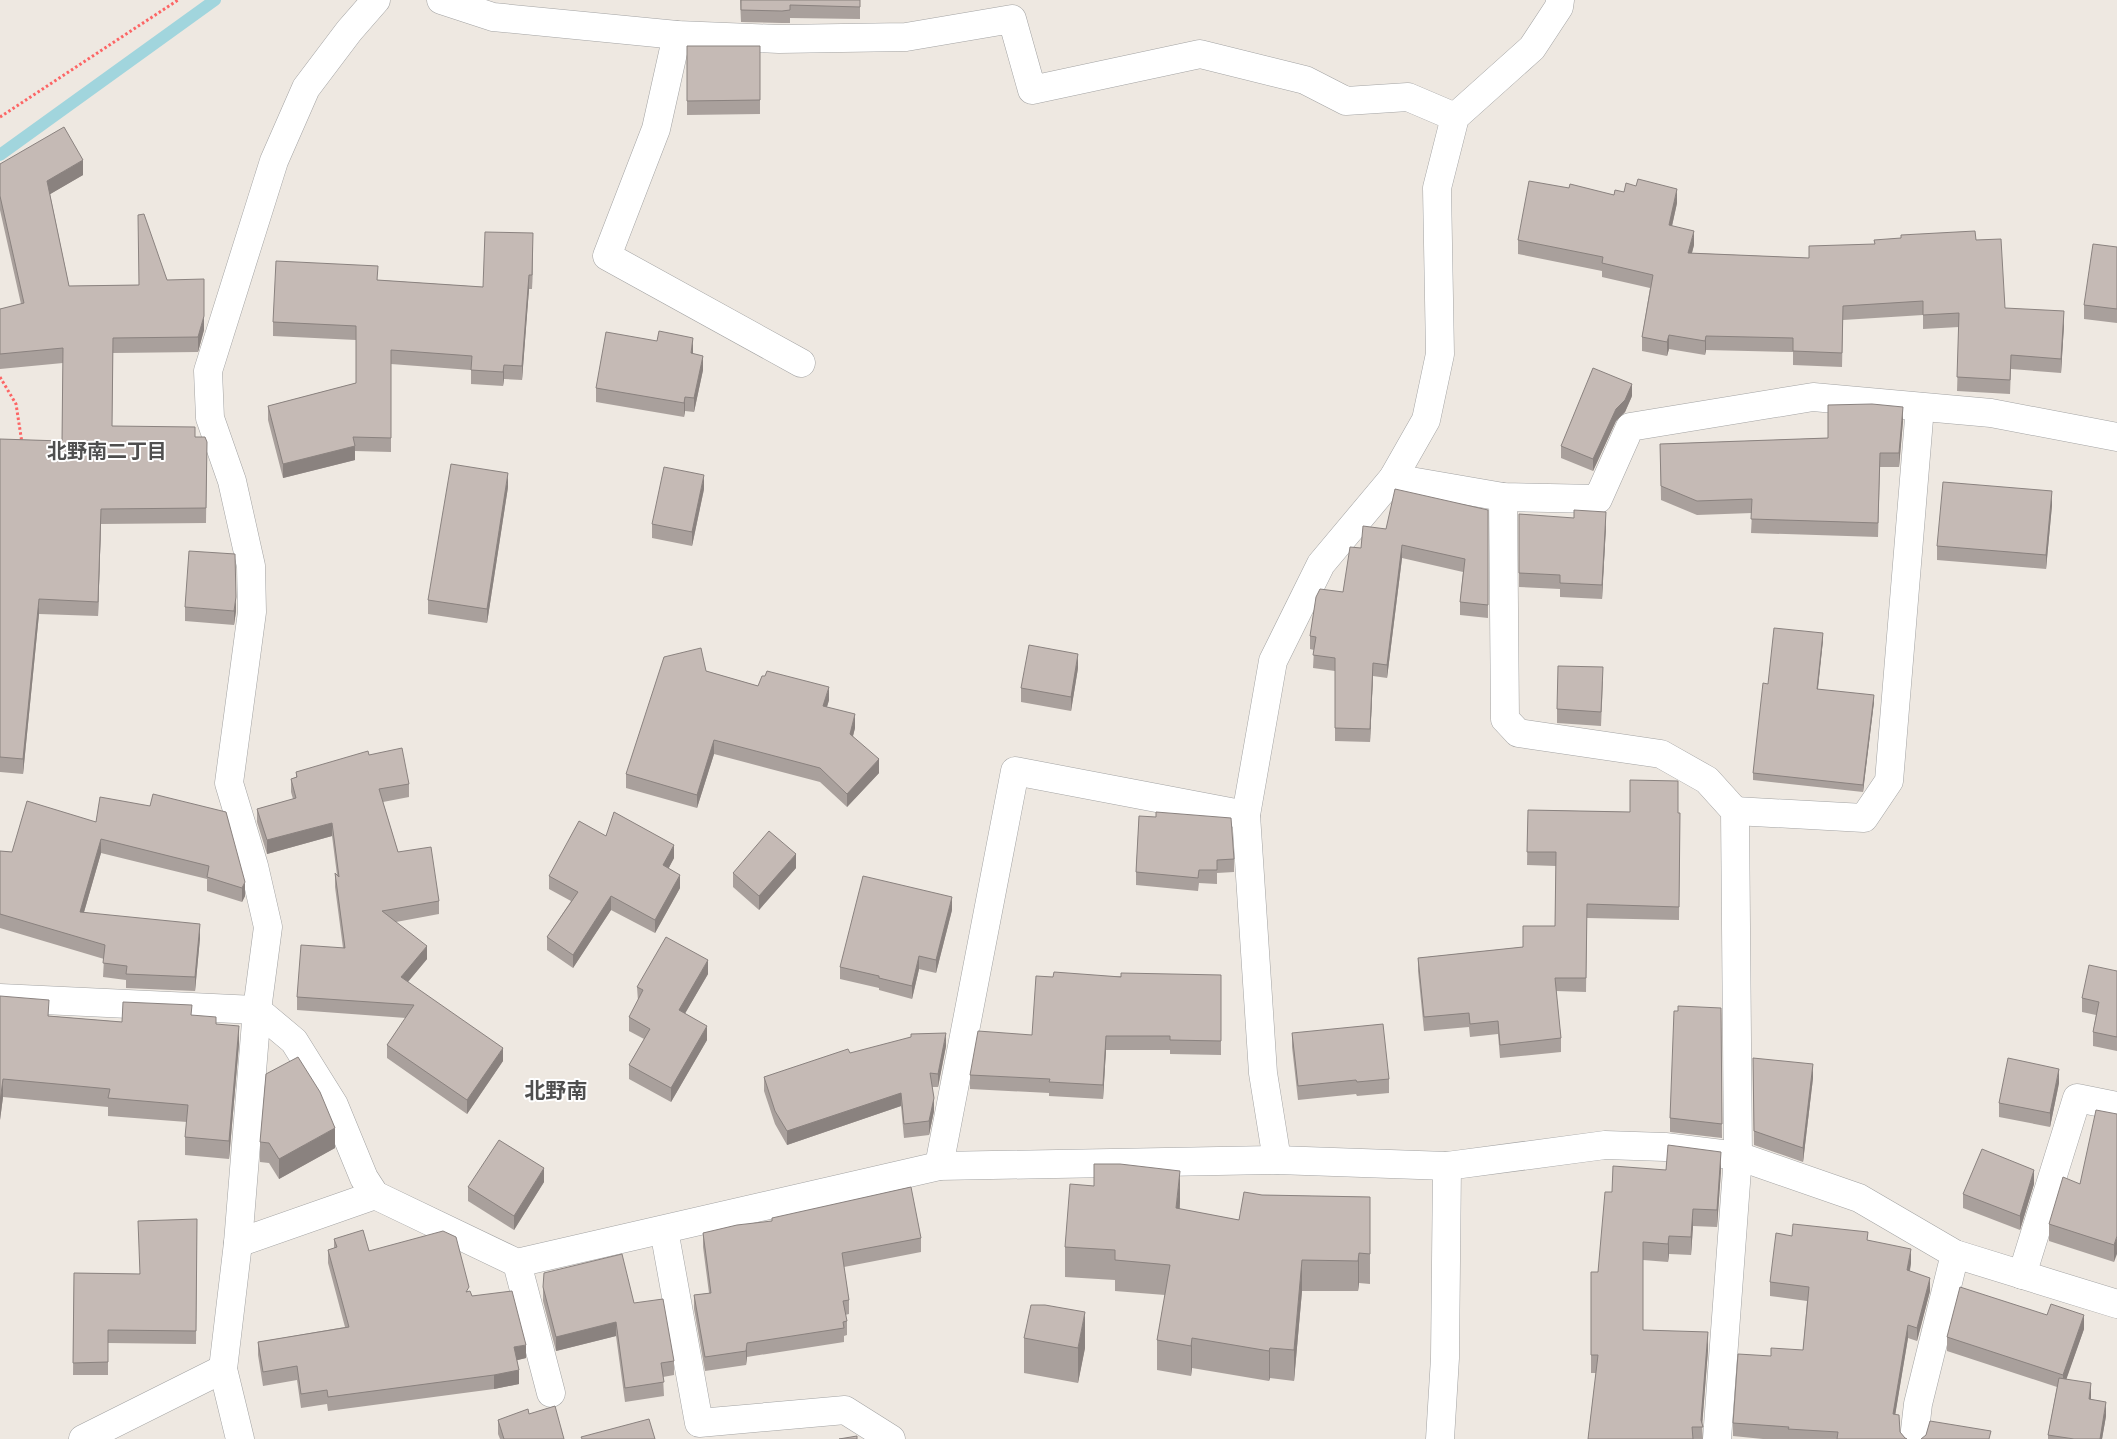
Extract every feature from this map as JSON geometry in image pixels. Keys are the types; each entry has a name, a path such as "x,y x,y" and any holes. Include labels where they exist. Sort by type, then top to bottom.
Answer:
{"street":[{"path":"240,1439 222,1369 238,1243 257,1010 268,927 254,866 229,783 252,612 251,566 232,481 210,418 208,371 274,161 306,88 349,31 376,0"},
{"path":"441,0 493,17 678,35 779,39 906,37 1012,19 1032,90 1200,54 1304,80 1346,101 1408,97 1455,117"},
{"path":"1277,1160 1263,1073 1246,815 1273,661 1321,564 1393,478 1426,420 1440,354 1437,188 1455,117 1532,48 1559,7 1560,0"},
{"path":"678,35 656,129 607,256 801,363"},
{"path":"1393,478 1503,497 1598,499 1630,427 1813,398 1991,413 2117,436"},
{"path":"1735,811 1864,818 1889,781 1920,407"},
{"path":"1503,497 1505,719 1518,733 1661,754 1707,780 1735,811 1738,1156 1717,1439"},
{"path":"939,1166 1015,771 1246,815"},
{"path":"0,998 257,1010 294,1041 334,1105 364,1178 375,1195 517,1264 939,1166 1277,1160 1447,1166 1606,1145 1665,1147 1738,1156 1859,1198 1955,1254 2117,1304"},
{"path":"2022,1275 2077,1098 2117,1106"},
{"path":"1440,1439 1445,1358 1447,1166"},
{"path":"238,1243 375,1195"},
{"path":"664,1230 698,1431 845,1410 891,1439"},
{"path":"1914,1439 1918,1404 1955,1254"},
{"path":"517,1264 551,1393"},
{"path":"83,1439 222,1369"}],"path":[{"path":"0,117 178,0"},
{"path":"0,377 16,404 24,452"}],"building":[{"path":"741,0 860,0 860,7 790,5 790,10 782,11 741,10"},
{"path":"687,46 760,46 760,100 687,101"},
{"path":"64,127 83,160 47,181 69,286 139,285 138,215 144,214 167,280 204,279 204,316 198,337 113,338 112,426 195,427 195,437 205,437 207,442 206,508 101,509 98,602 39,599 23,759 0,757 0,439 62,441 63,348 0,354 0,309 24,303 0,196 0,164"},
{"path":"1638,179 1677,189 1669,225 1694,231 1688,253 1809,258 1809,246 1875,244 1874,240 1901,238 1901,235 1975,231 1976,240 2001,239 2005,308 2064,311 2061,359 2011,355 2010,380 1957,377 1959,313 1923,315 1923,301 1843,306 1842,353 1793,351 1793,338 1706,336 1705,341 1669,335 1667,342 1642,337 1653,275 1602,263 1603,257 1518,240 1529,181 1569,188 1570,184 1614,195 1615,190 1624,192 1626,183 1636,186"},
{"path":"485,232 533,233 532,275 529,275 522,366 504,365 503,372 471,370 472,356 391,350 391,438 353,437 355,446 283,464 268,406 356,383 356,326 273,322 276,261 378,266 377,280 483,287"},
{"path":"2093,244 2117,247 2117,309 2084,305"},
{"path":"659,331 693,338 691,353 703,356 694,398 685,397 684,403 596,388 606,332 657,341"},
{"path":"1593,368 1632,384 1625,400 1616,409 1593,459 1561,446"},
{"path":"1872,404 1903,407 1899,453 1880,453 1878,523 1751,519 1752,499 1697,501 1661,486 1660,444 1828,438 1828,405"},
{"path":"451,464 508,473 487,609 428,600"},
{"path":"664,467 704,475 692,532 652,524"},
{"path":"1943,482 2052,491 2046,555 1937,546"},
{"path":"1395,489 1488,510 1488,605 1460,602 1465,559 1402,545 1387,665 1373,663 1370,729 1335,728 1335,658 1313,655 1316,637 1310,636 1316,597 1320,589 1343,592 1350,547 1361,548 1363,526 1386,529"},
{"path":"1574,510 1606,512 1602,585 1560,583 1560,575 1519,573 1519,514 1574,518"},
{"path":"189,551 235,554 236,597 234,611 185,607"},
{"path":"1774,628 1823,633 1817,689 1874,695 1863,785 1753,773 1763,683 1768,684"},
{"path":"1029,645 1078,654 1071,697 1021,688"},
{"path":"701,648 706,671 758,686 762,676 765,676 767,671 829,687 823,706 855,714 850,734 879,759 847,794 820,768 714,740 697,795 626,774 664,657"},
{"path":"1558,666 1603,667 1601,712 1557,709"},
{"path":"402,748 409,784 379,789 398,852 431,847 439,901 382,911 427,946 401,977 503,1048 467,1100 387,1045 414,1005 297,997 301,945 345,948 335,873 339,877 332,823 267,840 257,809 296,798 291,779 297,777 296,772 368,751 369,755"},
{"path":"1630,780 1678,781 1678,813 1680,813 1679,907 1587,904 1586,978 1555,978 1561,1038 1500,1045 1498,1021 1470,1024 1469,1013 1424,1017 1418,958 1523,947 1523,926 1555,926 1556,852 1527,852 1528,810 1630,812"},
{"path":"153,794 226,812 245,882 242,888 207,877 209,866 101,839 80,912 200,924 195,977 126,974 127,966 103,963 105,945 0,914 0,851 12,852 27,801 96,822 100,797 150,806"},
{"path":"614,812 674,845 663,865 680,875 655,920 611,896 573,955 547,937 578,892 549,876 579,821 606,836"},
{"path":"1156,812 1231,818 1234,859 1217,860 1217,870 1199,870 1198,878 1136,872 1139,816 1156,817"},
{"path":"769,831 796,854 759,896 733,873"},
{"path":"863,876 952,897 936,960 919,956 912,986 840,967"},
{"path":"666,937 708,960 679,1010 707,1026 671,1088 629,1065 650,1029 629,1017 643,990 637,987"},
{"path":"2089,965 2117,971 2117,1037 2093,1032 2099,1002 2082,998"},
{"path":"1054,972 1121,977 1121,973 1221,975 1221,1041 1170,1040 1170,1036 1106,1036 1103,1085 1049,1082 1050,1079 970,1075 978,1031 1032,1035 1036,976 1053,977"},
{"path":"0,996 49,1000 48,1016 122,1022 123,1002 192,1005 191,1015 216,1017 216,1024 239,1026 229,1141 185,1137 188,1105 108,1098 110,1089 3,1079 0,1102"},
{"path":"1678,1006 1721,1008 1722,1124 1670,1118 1674,1011 1678,1011"},
{"path":"1383,1024 1389,1079 1357,1082 1356,1080 1298,1086 1292,1033"},
{"path":"946,1033 938,1074 930,1073 934,1098 929,1121 904,1124 901,1093 787,1131 775,1111 764,1077 848,1049 850,1053 911,1037 911,1034"},
{"path":"298,1057 320,1092 335,1128 279,1159 269,1143 260,1142 266,1074"},
{"path":"1753,1058 1813,1064 1803,1148 1754,1131"},
{"path":"2008,1058 2059,1069 2050,1113 1999,1103"},
{"path":"2096,1110 2117,1114 2117,1236 2114,1245 2049,1224 2063,1177 2080,1184"},
{"path":"499,1140 544,1168 514,1216 468,1187"},
{"path":"1668,1145 1721,1152 1717,1210 1693,1209 1691,1237 1669,1236 1668,1244 1643,1242 1643,1330 1708,1332 1701,1420 1703,1427 1692,1427 1693,1439 1588,1439 1598,1355 1591,1355 1591,1272 1598,1272 1605,1192 1612,1192 1613,1166 1666,1170"},
{"path":"1982,1149 2034,1170 2020,1216 1963,1194"},
{"path":"1094,1164 1120,1164 1180,1171 1176,1208 1239,1220 1244,1192 1262,1195 1370,1197 1370,1254 1359,1253 1358,1261 1302,1260 1294,1350 1270,1348 1269,1351 1192,1338 1191,1346 1157,1340 1170,1265 1115,1260 1115,1250 1065,1247 1070,1184 1094,1186"},
{"path":"911,1187 921,1238 842,1253 849,1300 843,1301 847,1321 843,1322 844,1328 747,1343 746,1351 705,1357 694,1295 711,1293 703,1233 737,1225 772,1221 772,1218"},
{"path":"197,1219 196,1331 108,1330 108,1362 73,1363 74,1273 140,1274 138,1221"},
{"path":"1793,1224 1868,1232 1867,1240 1911,1249 1907,1270 1930,1278 1917,1328 1908,1325 1893,1414 1899,1415 1900,1432 1907,1439 1837,1439 1838,1432 1733,1423 1738,1354 1771,1356 1771,1348 1803,1350 1809,1287 1770,1282 1776,1233 1792,1236"},
{"path":"363,1230 369,1251 443,1231 456,1237 469,1287 466,1292 470,1291 472,1296 512,1291 526,1345 514,1347 519,1370 328,1397 327,1390 301,1394 297,1366 263,1372 258,1342 349,1327 328,1250 337,1247 334,1239"},
{"path":"622,1254 634,1303 663,1299 674,1361 661,1363 664,1382 625,1388 616,1322 556,1337 543,1287 544,1273"},
{"path":"1960,1287 2047,1315 2051,1304 2084,1315 2063,1375 1947,1337"},
{"path":"1031,1305 1045,1305 1085,1312 1078,1348 1024,1338"},
{"path":"2059,1378 2091,1383 2089,1399 2106,1402 2100,1439 2074,1439 2048,1435"},
{"path":"555,1406 564,1439 504,1439 498,1420 528,1409 529,1414"},
{"path":"649,1419 655,1439 582,1439 581,1437"},
{"path":"1930,1421 1991,1431 1989,1439 1921,1439 1926,1435"},
{"path":"857,1436 857,1439 839,1439"}],"waterway":[{"path":"0,155 215,0"}],"district":[{"name":"北野南二丁目","path":"107,451"},
{"name":"北野南","path":"556,1091"}]}
